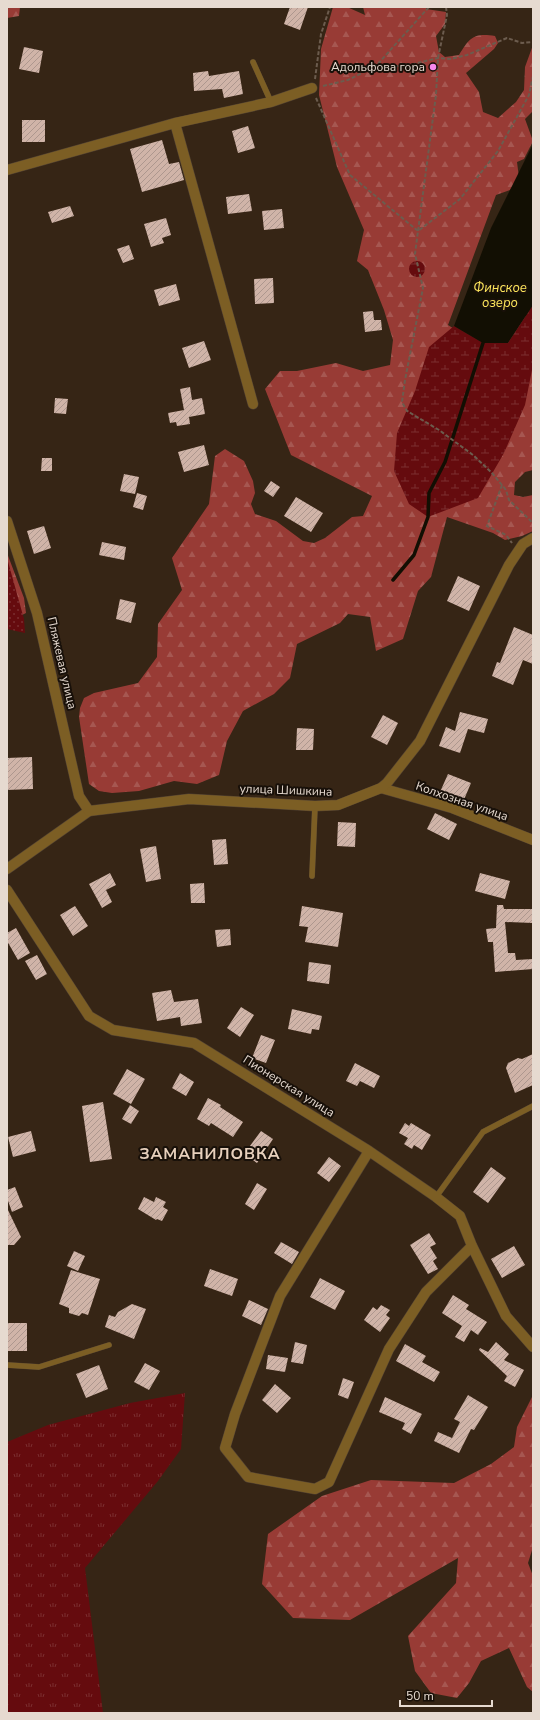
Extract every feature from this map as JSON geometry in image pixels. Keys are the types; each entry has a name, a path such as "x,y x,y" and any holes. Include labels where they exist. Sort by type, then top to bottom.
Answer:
{"street":[{"path":"7,170 175,123 271,102 312,88"},
{"path":"175,123 253,404"},
{"name":"Пляжевая улица","path":"7,522 37,612 79,796 89,811"},
{"name":"улица Шишкина","path":"7,869 89,811 189,799 315,806 338,805 381,788 387,783 420,741 491,600 518,551 522,544 533,538"},
{"name":"Колхозная улица","path":"381,788 452,808 533,840"},
{"name":"Пионерская улица","path":"7,890 89,1016 113,1030 194,1043 369,1151 460,1216 472,1246 506,1316 533,1347"},
{"path":"369,1151 280,1296 235,1414 225,1448 248,1477 315,1489 329,1482 389,1349 426,1292 472,1246"}],"lane":[{"path":"254,62 271,102"},
{"path":"312,876 315,806"},
{"path":"436,1198 483,1132 533,1106"},
{"path":"7,1365 39,1367 109,1345"}],"path":[{"path":"330,7 321,34 316,73 312,88 350,175 418,231"},
{"path":"312,88 348,80 376,66 429,7"},
{"path":"446,7 446,15 438,58 436,94 415,254 423,288 402,402 407,411 439,430 473,455 492,473 506,490 509,500 533,524"},
{"path":"376,66 405,66 438,58 451,59 467,55 507,38 522,43 533,42"},
{"path":"418,231 460,199 498,151 529,95 533,76"},
{"path":"502,485 487,526 506,535 518,551"}],"green space":[{"path":"7,7 20,7 19,16 7,18"},
{"path":"333,7 347,7 365,15 363,7 426,7 426,9 446,12 445,24 436,36 439,52 445,57 459,55 466,44 477,36 495,36 498,43 494,49 466,73 479,92 483,112 498,118 516,102 524,90 525,67 533,45 533,111 525,119 533,141 524,159 517,162 519,178 510,190 496,195 448,325 478,344 533,312 533,470 525,472 515,482 514,495 523,497 533,495 533,531 522,536 505,540 493,533 447,517 431,577 418,591 403,639 376,651 370,617 348,614 340,623 297,644 290,678 274,694 243,711 227,741 219,775 197,784 174,781 139,791 112,793 99,791 89,784 79,717 80,708 84,698 94,693 138,683 157,657 158,624 182,590 172,558 209,504 215,456 225,449 244,461 253,481 255,493 251,504 255,514 276,521 303,541 314,543 325,538 352,517 363,516 372,496 291,455 265,389 280,371 297,371 336,363 363,371 390,365 393,340 384,310 368,270 357,261 364,230 337,167 319,95 321,49"},
{"path":"414,261 420,261 425,266 423,275 420,277 414,277 409,272 409,266"},
{"path":"533,305 533,365 525,405 504,453 478,498 428,517 409,504 394,471 397,433 415,391 429,347 454,326 483,343 508,343"},
{"path":"7,553 24,598 26,613 20,616 7,601"},
{"path":"7,558 24,619 25,633 7,629"},
{"path":"185,1393 181,1449 158,1481 85,1568 103,1713 7,1713 7,1442 48,1425 130,1403"},
{"path":"533,1395 533,1547 528,1563 533,1576 533,1692 527,1687 509,1648 481,1661 469,1683 457,1698 431,1693 415,1671 408,1636 456,1583 458,1558 350,1620 293,1618 262,1584 268,1534 322,1496 371,1480 454,1483 491,1464 514,1447 517,1427"}],"water":[{"name":"Финское озеро","path":"533,144 533,305 508,343 483,343 454,326 491,228"}],"building":[{"path":"290,7 308,7 300,30 284,24"},
{"path":"24,47 43,51 39,73 19,69"},
{"path":"208,71 209,76 239,71 243,94 224,98 222,89 194,91 193,73"},
{"path":"22,120 45,120 45,142 22,142"},
{"path":"248,126 255,148 238,153 232,131"},
{"path":"162,140 169,164 179,162 184,180 142,192 130,149"},
{"path":"249,194 252,211 228,214 226,197"},
{"path":"70,206 74,216 52,223 48,212"},
{"path":"282,209 284,228 264,230 262,211"},
{"path":"166,218 171,235 162,238 164,243 151,247 144,224"},
{"path":"129,245 134,259 123,263 117,249"},
{"path":"273,278 274,303 255,304 254,279"},
{"path":"176,284 180,300 159,306 154,290"},
{"path":"373,311 374,320 381,320 382,330 365,332 363,312"},
{"path":"204,341 211,360 189,368 182,348"},
{"path":"190,387 192,400 202,398 205,414 189,417 190,424 177,426 176,422 170,423 168,413 184,410 180,389"},
{"path":"55,398 68,399 66,414 54,413"},
{"path":"204,445 209,465 184,472 178,452"},
{"path":"42,458 52,458 52,471 41,471"},
{"path":"124,474 139,477 135,494 120,491"},
{"path":"271,481 280,487 273,497 264,491"},
{"path":"137,493 147,496 143,510 133,507"},
{"path":"296,497 323,513 311,532 284,516"},
{"path":"44,526 51,548 34,554 27,531"},
{"path":"102,542 126,547 124,560 99,555"},
{"path":"458,576 480,586 469,611 447,601"},
{"path":"120,599 136,603 131,623 116,619"},
{"path":"514,627 533,635 533,664 523,660 513,685 492,676 497,662 500,663"},
{"path":"460,712 488,719 484,733 468,729 460,753 439,746 446,727 455,731"},
{"path":"383,715 398,723 387,745 371,737"},
{"path":"297,728 314,729 313,750 296,750"},
{"path":"32,757 33,789 7,790 7,758"},
{"path":"448,774 471,783 463,802 440,792"},
{"path":"435,813 457,824 449,840 427,829"},
{"path":"338,822 356,823 355,847 337,846"},
{"path":"226,839 228,864 214,865 212,840"},
{"path":"156,846 161,879 146,882 140,849"},
{"path":"110,873 116,885 106,890 112,902 102,908 89,884"},
{"path":"480,873 510,881 505,899 475,891"},
{"path":"204,883 205,903 191,903 190,884"},
{"path":"497,905 503,905 504,909 533,909 533,923 505,922 508,953 515,953 516,960 533,959 533,969 495,972 493,942 488,942 486,929 496,928"},
{"path":"75,906 88,926 73,936 60,915"},
{"path":"302,906 343,913 338,947 305,942 308,927 299,926"},
{"path":"16,928 30,953 18,960 7,941 7,933"},
{"path":"230,929 231,945 217,947 215,930"},
{"path":"37,955 47,974 36,980 25,961"},
{"path":"309,962 331,965 329,984 307,981"},
{"path":"171,990 174,1002 198,999 202,1023 181,1026 180,1017 157,1021 152,993"},
{"path":"241,1007 254,1015 240,1037 227,1028"},
{"path":"292,1009 322,1016 319,1030 312,1029 311,1034 288,1029"},
{"path":"261,1035 275,1040 266,1063 252,1058"},
{"path":"533,1054 533,1085 515,1093 506,1068 508,1063 518,1058 522,1059"},
{"path":"355,1063 380,1076 374,1088 360,1081 357,1086 346,1081"},
{"path":"127,1069 145,1079 131,1104 113,1094"},
{"path":"180,1073 194,1082 186,1096 172,1088"},
{"path":"208,1098 221,1105 220,1107 243,1122 233,1137 211,1123 209,1126 197,1119"},
{"path":"103,1102 112,1159 90,1162 82,1106"},
{"path":"130,1105 139,1111 131,1124 122,1119"},
{"path":"405,1123 409,1126 411,1123 431,1135 422,1150 414,1145 412,1149 404,1144 408,1138 399,1133"},
{"path":"31,1131 36,1151 13,1157 8,1137"},
{"path":"261,1131 273,1139 257,1163 244,1154"},
{"path":"329,1157 341,1166 329,1182 317,1173"},
{"path":"491,1167 506,1178 488,1203 473,1192"},
{"path":"257,1183 267,1189 254,1210 245,1204"},
{"path":"15,1187 23,1207 12,1212 7,1198 7,1190"},
{"path":"144,1197 154,1202 156,1197 166,1202 163,1207 168,1210 162,1221 156,1220 138,1209"},
{"path":"7,1208 21,1237 14,1245 7,1245"},
{"path":"429,1233 436,1244 430,1247 437,1258 433,1261 438,1269 428,1274 410,1245"},
{"path":"281,1242 299,1252 292,1264 274,1253"},
{"path":"514,1246 525,1265 502,1278 491,1259"},
{"path":"74,1251 85,1256 78,1271 67,1266"},
{"path":"210,1269 238,1279 232,1296 204,1286"},
{"path":"71,1270 100,1279 88,1315 82,1313 79,1316 69,1313 69,1308 59,1304"},
{"path":"320,1278 345,1291 335,1310 310,1297"},
{"path":"453,1295 469,1305 466,1309 487,1322 478,1335 471,1330 464,1342 455,1337 462,1326 442,1313"},
{"path":"249,1300 268,1309 261,1325 242,1316"},
{"path":"132,1304 146,1309 134,1339 105,1327 109,1315 115,1317 118,1312"},
{"path":"381,1305 390,1310 386,1315 390,1318 380,1332 364,1320 373,1307 377,1310"},
{"path":"7,1323 27,1323 27,1351 7,1351"},
{"path":"295,1342 307,1345 303,1364 291,1362"},
{"path":"496,1342 509,1354 504,1360 524,1370 515,1387 504,1381 507,1376 479,1350 480,1348 488,1352"},
{"path":"405,1344 426,1356 422,1362 440,1372 434,1382 396,1361"},
{"path":"268,1355 288,1358 285,1372 266,1369"},
{"path":"145,1363 160,1371 149,1390 134,1382"},
{"path":"99,1365 108,1389 86,1398 76,1374"},
{"path":"343,1378 354,1382 348,1399 338,1395"},
{"path":"275,1384 291,1398 277,1413 262,1400"},
{"path":"468,1395 488,1407 474,1430 471,1429 459,1453 434,1441 438,1432 452,1438 460,1422 454,1419"},
{"path":"385,1397 422,1414 411,1434 402,1429 405,1423 379,1412"}],"waterway":[{"path":"393,580 414,555 428,517 429,493 445,462 483,343"}],"place":[{"name":"Адольфова гора","path":"433,67"}],"district":[{"name":"ЗАМАНИЛОВКА","path":"210,1154"}]}
